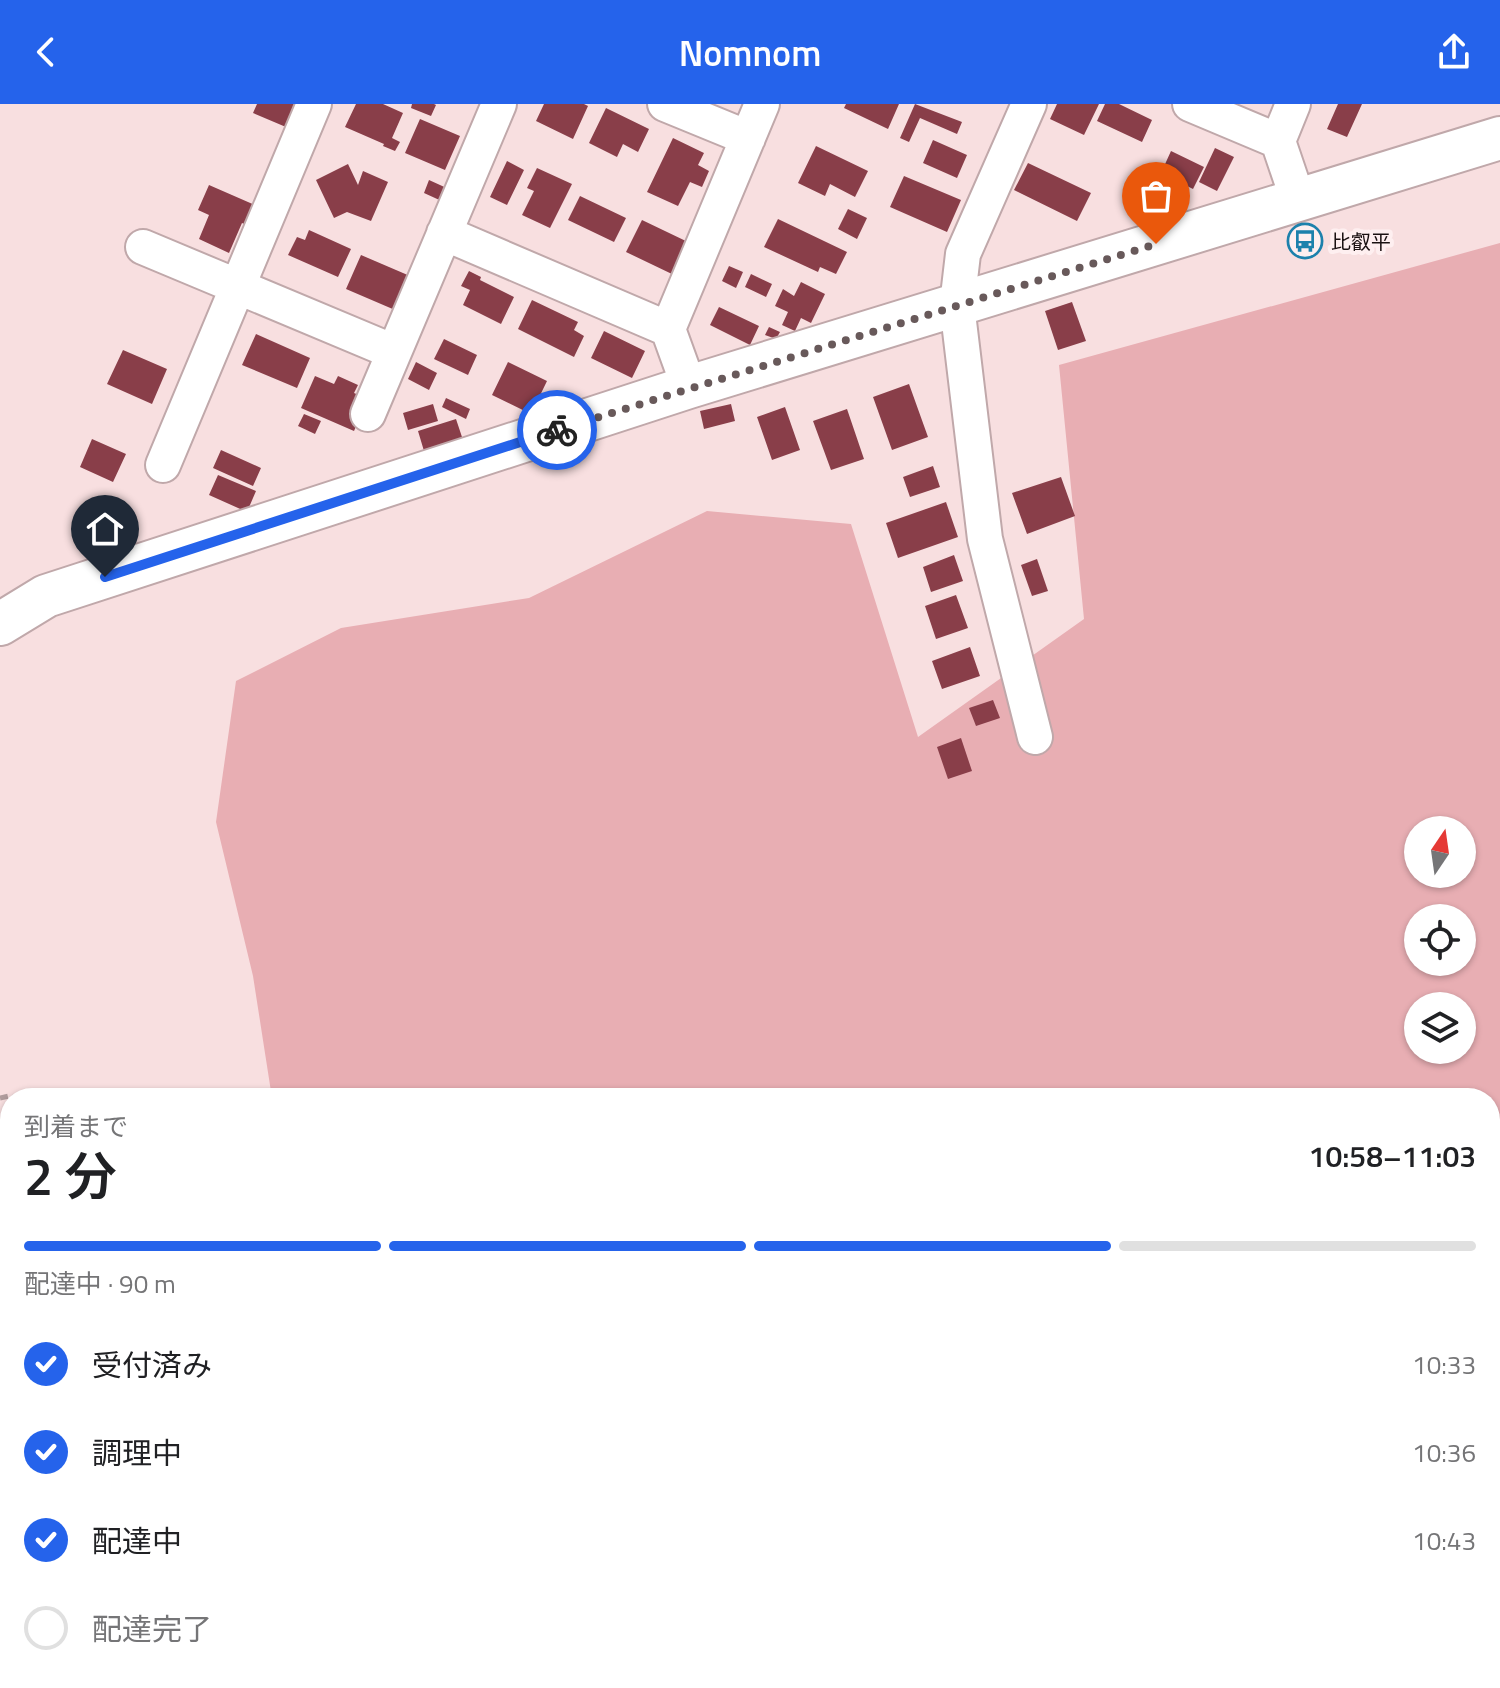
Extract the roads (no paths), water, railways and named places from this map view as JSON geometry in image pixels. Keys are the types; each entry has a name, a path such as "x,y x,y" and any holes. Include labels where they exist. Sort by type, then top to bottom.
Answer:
{"street":[{"path":"163,465 314,104"},
{"path":"368,414 499,104"},
{"path":"665,104 748,138"},
{"path":"689,387 668,329 762,104"},
{"path":"1029,104 963,254 957,305 985,539 1035,737"},
{"path":"1190,104 1278,141"},
{"path":"1293,104 1278,141 1298,200"},
{"path":"0,624 46,596 689,387 1500,138"},
{"path":"444,233 668,329"},
{"path":"143,247 394,352"}],"place":[{"name":"比叡平","path":"1305,241"}]}
